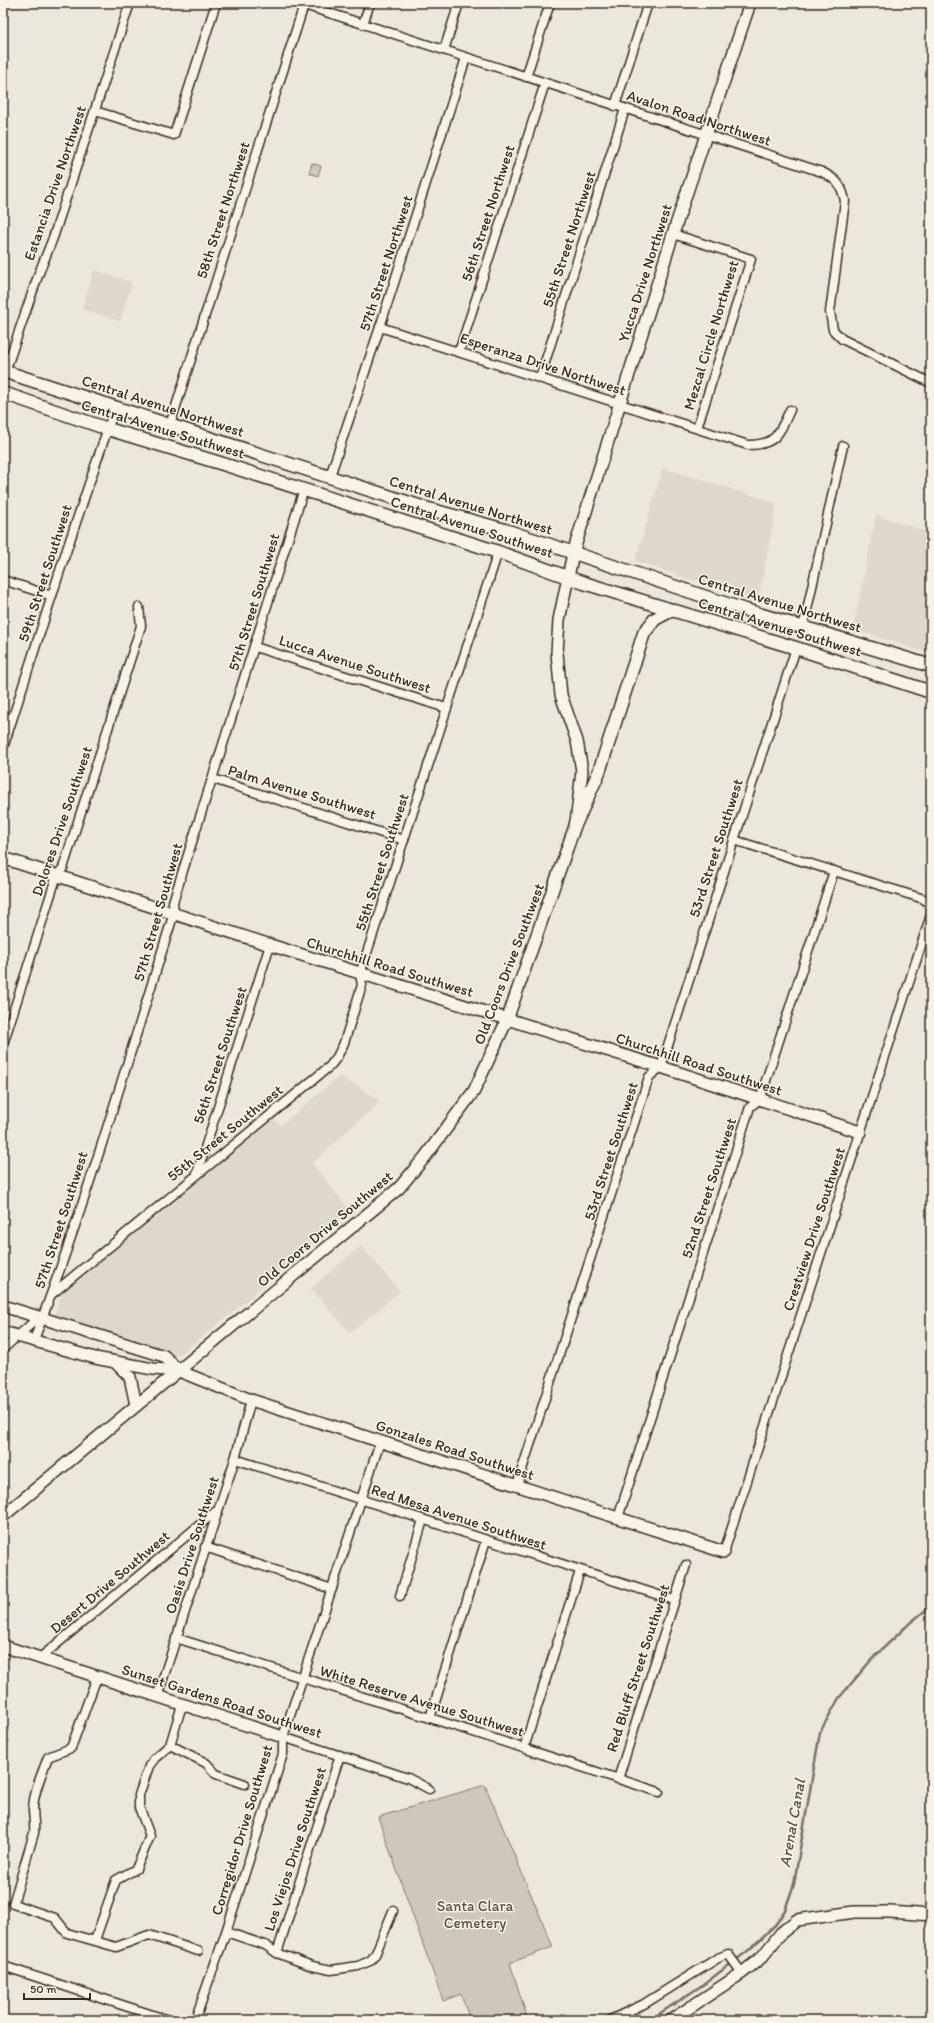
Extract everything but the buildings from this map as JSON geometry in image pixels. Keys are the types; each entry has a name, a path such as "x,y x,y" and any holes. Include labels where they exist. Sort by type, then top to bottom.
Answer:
{"main road":[{"name":"Central Avenue Northwest","path":"4,371 425,508 505,530 803,628 931,666"},
{"name":"Central Avenue Southwest","path":"3,393 108,429 304,489 498,552 568,577 931,692"},
{"path":"576,823 599,772 644,633 655,620 672,610"}],"street":[{"name":"Estancia Drive Northwest","path":"4,371 53,238 130,3"},
{"path":"95,111 174,135 216,3"},
{"path":"363,24 370,3"},
{"path":"444,50 459,3"},
{"path":"526,77 550,3"},
{"path":"615,106 648,3"},
{"name":"Yucca Drive Northwest","path":"573,553 673,234 750,3"},
{"name":"Avalon Road Northwest","path":"301,4 822,172 833,177 840,183 845,201 830,312 833,330 842,339 931,383"},
{"name":"58th Street Northwest","path":"170,425 301,4"},
{"name":"57th Street Northwest","path":"330,476 380,327 466,58"},
{"name":"56th Street Northwest","path":"459,352 545,83"},
{"name":"55th Street Northwest","path":"540,378 625,109"},
{"name":"Mezcal Circle Northwest","path":"673,234 751,258 697,428"},
{"name":"Esperanza Drive Northwest","path":"380,327 748,445 762,445 779,434 790,410"},
{"name":"59th Street Southwest","path":"3,748 115,408"},
{"path":"803,628 843,446"},
{"name":"57th Street Southwest","path":"34,1340 40,1318 52,1294 174,914 173,902 304,489"},
{"name":"55th Street Southwest","path":"52,1294 330,1066 337,1057 344,1044 362,986 360,974 498,552"},
{"name":"Old Coors Drive Southwest","path":"3,1516 399,1188 425,1157 474,1091 507,1020 576,823 582,771 577,741 561,695 557,653 559,620 573,553"},
{"path":"3,580 52,596"},
{"name":"Dolores Drive Southwest","path":"3,1044 57,875 63,868 141,626 139,607"},
{"name":"Lucca Avenue Southwest","path":"255,647 446,708"},
{"name":"53rd Street Southwest","path":"517,1485 649,1077 661,1067 796,648"},
{"path":"3,716 12,719"},
{"name":"Palm Avenue Southwest","path":"213,779 404,840"},
{"path":"734,840 924,899 931,905 931,908"},
{"name":"Churchhill Road Southwest","path":"3,858 270,946 661,1067 860,1132"},
{"name":"52nd Street Southwest","path":"618,1518 750,1107 760,1099 834,871"},
{"name":"Crestview Drive Southwest","path":"724,1552 931,915"},
{"name":"56th Street Southwest","path":"197,1174 270,946"},
{"name":"Gonzales Road Southwest","path":"3,1306 164,1356 179,1371"},
{"path":"3,1349 40,1318"},
{"name":"Gonzales Road Southwest","path":"3,1332 115,1362 153,1369 179,1371 252,1400 724,1552"},
{"path":"115,1362 130,1377 136,1405"},
{"name":"Oasis Drive Southwest","path":"156,1697 216,1512 235,1459 252,1400"},
{"name":"Corregidor Drive Southwest","path":"195,2020 226,1932 283,1754 283,1737 380,1442"},
{"name":"Red Mesa Avenue Southwest","path":"235,1459 674,1600"},
{"name":"Desert Drive Southwest","path":"40,1658 216,1512"},
{"path":"400,1596 423,1520"},
{"path":"430,1718 486,1540"},
{"path":"205,1547 332,1588"},
{"name":"Red Bluff Street Southwest","path":"618,1779 686,1565"},
{"path":"524,1748 580,1571"},
{"name":"White Reserve Avenue Southwest","path":"176,1638 659,1792"},
{"name":"Sunset Gardens Road Southwest","path":"3,1646 182,1706 340,1754 408,1778 429,1790"},
{"path":"97,1678 71,1748 48,1757 40,1777 36,1790 33,1810 35,1823 34,1833 13,1904 55,1918 67,1933 116,1947 149,1935 198,1951"},
{"path":"95,1940 116,1880 136,1869 146,1848 150,1836 139,1807 139,1795 149,1766 155,1758 170,1745 182,1706"},
{"path":"170,1745 206,1763 216,1774 245,1784"},
{"name":"Los Viejos Drive Southwest","path":"277,1953 340,1754"},
{"path":"226,1932 265,1945 277,1953 312,1966 331,1970 358,1966 370,1961 375,1955 393,1911"},
{"path":"672,2020 762,1957 781,1933 797,1920 854,1912 890,1912 931,1915"},
{"path":"610,2020 644,2004 718,1958 728,1954 740,1971"},
{"path":"3,1966 168,2020"}],"shaded area":[{"path":"94,270 132,282 120,321 82,309"},
{"path":"663,468 777,503 758,601 635,561"},
{"path":"876,515 931,533 931,654 853,629"},
{"path":"340,1076 381,1101 312,1163 350,1211 222,1321 180,1354 172,1357 55,1315 62,1292 274,1120 281,1125"},
{"path":"361,1246 400,1291 350,1333 311,1288"}],"green space":[{"path":"312,163 321,166 318,176 309,173"},
{"name":"Santa Clara Cemetery","path":"485,1785 553,1947 510,1963 528,2020 470,2020 461,1994 443,2001 378,1817"}],"waterway":[{"name":"Arenal Canal","path":"650,2020 704,1984 749,1950 776,1924 785,1910 794,1884 820,1732 839,1698 873,1658 911,1622 931,1606"}]}
